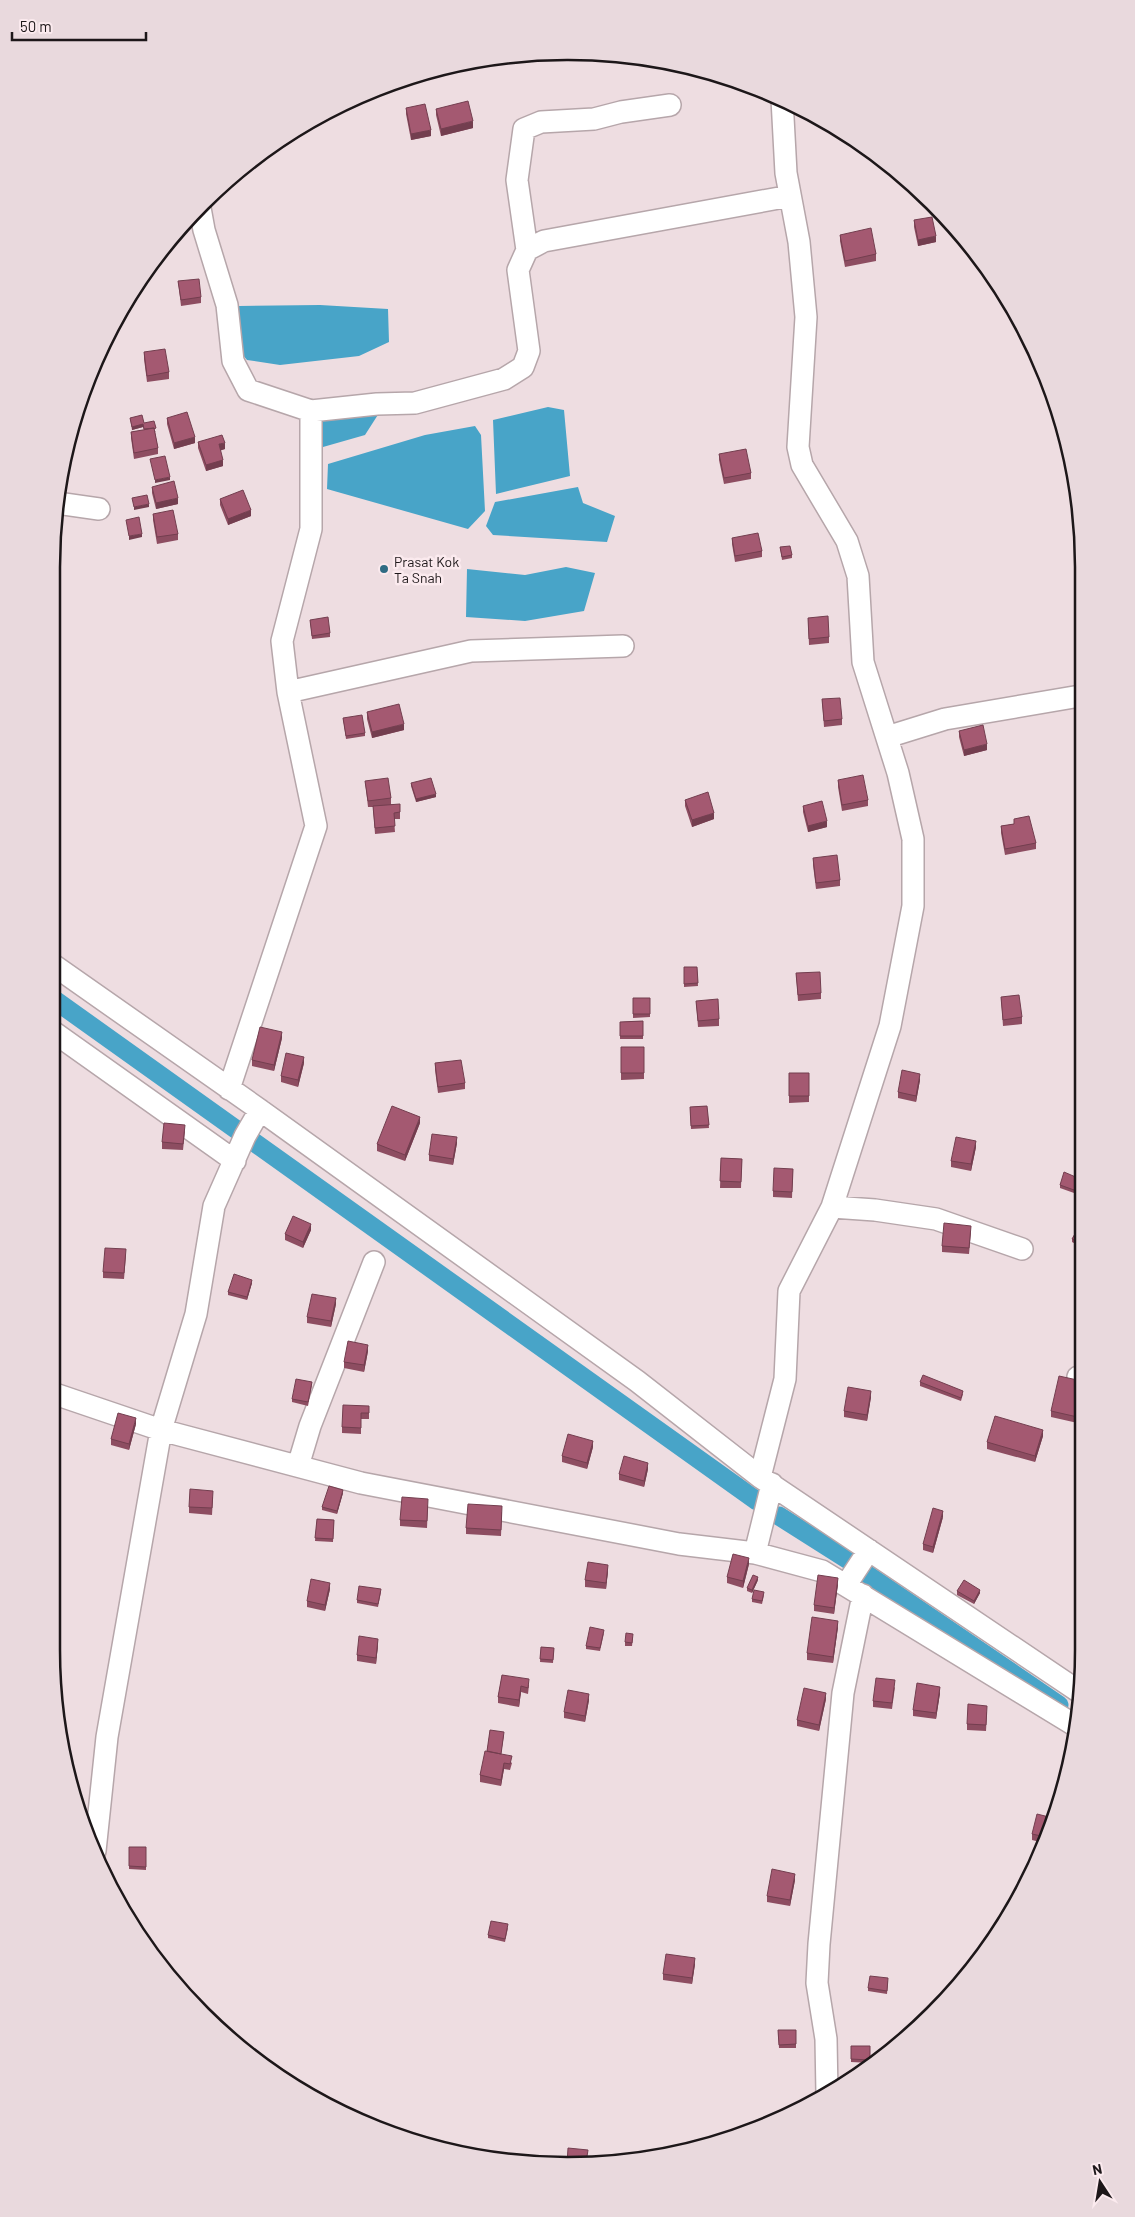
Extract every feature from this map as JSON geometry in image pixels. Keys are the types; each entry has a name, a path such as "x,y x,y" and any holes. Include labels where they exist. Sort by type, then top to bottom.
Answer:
{"street":[{"path":"202,217 226,305 233,362 248,390 311,411 377,404 415,403 504,379 523,368 529,350 518,270 527,250 517,180 524,129 541,122 594,119 621,112 670,105"},
{"path":"755,1553 766,1480 785,1379 789,1292 832,1207 890,1026 913,906 913,839 898,773 863,662 858,576 847,541 802,465 798,447 806,317 799,242 786,173 782,108"},
{"path":"527,250 544,241 790,196"},
{"path":"229,1089 316,826 288,692 282,641 311,529 311,411"},
{"path":"64,505 100,509"},
{"path":"288,692 471,651 623,646"},
{"path":"886,737 945,719 1075,697"},
{"path":"60,970 260,1110 629,1376 766,1480 1074,1688"},
{"path":"60,1037 235,1161"},
{"path":"96,1837 107,1737 161,1430 196,1314 214,1206 245,1136 260,1110"},
{"path":"832,1207 875,1210 936,1219 1022,1250"},
{"path":"298,1466 310,1426 350,1328 374,1262"},
{"path":"60,1396 161,1430 361,1483 680,1544 755,1553 822,1571 1070,1722"},
{"path":"827,2085 826,2038 817,1984 819,1944 854,1590 869,1550"}],"water":[{"path":"320,305 388,309 389,342 359,356 280,365 247,360 232,342 239,306"},
{"path":"548,407 564,410 570,476 496,494 493,420"},
{"path":"381,410 365,435 323,447 314,430 320,412"},
{"path":"475,426 481,435 485,511 468,529 327,489 328,464 425,435"},
{"path":"578,487 583,503 615,516 607,542 493,535 486,526 495,502"},
{"path":"566,567 595,573 584,611 525,621 466,617 467,569 525,575"}],"building":[{"path":"468,101 473,121 441,129 436,109"},
{"path":"425,104 431,130 411,134 406,108"},
{"path":"932,217 936,236 918,240 914,220"},
{"path":"871,228 876,254 845,261 840,235"},
{"path":"199,279 201,297 181,300 178,281"},
{"path":"165,349 169,372 147,376 144,352"},
{"path":"187,412 195,437 174,443 167,418"},
{"path":"142,415 144,423 154,421 156,428 144,429 143,424 132,427 130,418"},
{"path":"154,428 158,448 134,453 131,432"},
{"path":"222,435 225,443 219,444 223,460 206,465 198,442"},
{"path":"746,449 751,473 724,478 719,454"},
{"path":"165,456 170,477 155,480 150,459"},
{"path":"174,481 178,498 156,503 152,487"},
{"path":"243,490 251,510 228,519 220,499"},
{"path":"147,495 149,504 134,507 132,498"},
{"path":"173,510 178,534 157,537 153,514"},
{"path":"139,517 142,534 129,536 126,520"},
{"path":"758,533 762,551 735,556 732,538"},
{"path":"790,546 792,555 782,557 780,547"},
{"path":"828,616 829,637 809,639 808,618"},
{"path":"328,617 330,633 312,636 310,620"},
{"path":"840,698 842,719 824,721 822,699"},
{"path":"399,704 404,724 372,732 367,712"},
{"path":"362,715 365,733 346,736 343,718"},
{"path":"983,725 987,744 964,750 959,731"},
{"path":"863,775 868,800 842,805 838,780"},
{"path":"388,778 391,798 368,801 365,781"},
{"path":"431,778 436,794 416,799 411,783"},
{"path":"708,792 714,813 692,820 685,800"},
{"path":"822,801 827,821 808,826 803,806"},
{"path":"400,804 400,812 394,813 395,826 375,828 373,806"},
{"path":"1029,816 1036,843 1005,849 1001,826 1014,824 1014,819"},
{"path":"837,855 840,880 816,883 813,858"},
{"path":"684,967 697,967 698,983 684,984"},
{"path":"820,972 821,993 798,995 796,973"},
{"path":"1019,995 1022,1017 1003,1020 1001,997"},
{"path":"633,998 650,998 650,1014 633,1014"},
{"path":"718,999 719,1019 698,1021 696,1001"},
{"path":"643,1021 643,1036 620,1036 620,1022"},
{"path":"260,1027 282,1032 274,1065 252,1060"},
{"path":"621,1047 644,1047 644,1073 621,1073"},
{"path":"286,1053 304,1057 298,1080 281,1076"},
{"path":"461,1060 465,1083 438,1087 435,1063"},
{"path":"902,1070 920,1074 916,1096 898,1092"},
{"path":"789,1073 809,1073 809,1096 789,1096"},
{"path":"392,1106 420,1117 405,1155 377,1144"},
{"path":"707,1106 709,1125 691,1126 690,1107"},
{"path":"164,1123 185,1125 183,1144 162,1142"},
{"path":"432,1134 457,1137 453,1159 429,1155"},
{"path":"956,1137 976,1141 971,1164 951,1161"},
{"path":"721,1158 742,1159 741,1182 720,1181"},
{"path":"774,1168 793,1169 792,1192 773,1191"},
{"path":"1064,1172 1075,1177 1074,1190 1060,1185"},
{"path":"293,1216 311,1224 303,1242 285,1234"},
{"path":"944,1223 971,1226 969,1248 942,1246"},
{"path":"105,1248 126,1249 124,1273 103,1272"},
{"path":"234,1274 252,1280 247,1297 228,1292"},
{"path":"312,1294 336,1298 331,1321 307,1317"},
{"path":"348,1341 368,1345 364,1365 344,1362"},
{"path":"923,1375 963,1391 961,1398 920,1382"},
{"path":"1059,1376 1075,1379 1075,1416 1051,1411"},
{"path":"296,1379 312,1382 308,1402 292,1399"},
{"path":"848,1387 871,1391 867,1415 844,1411"},
{"path":"343,1405 369,1406 369,1413 361,1413 361,1428 342,1427"},
{"path":"118,1413 136,1418 129,1444 111,1439"},
{"path":"995,1416 1043,1430 1035,1456 987,1442"},
{"path":"568,1434 593,1441 587,1463 562,1456"},
{"path":"624,1456 648,1463 644,1481 619,1474"},
{"path":"329,1486 343,1490 337,1511 322,1507"},
{"path":"190,1489 213,1491 212,1508 189,1507"},
{"path":"402,1497 428,1499 427,1521 400,1520"},
{"path":"468,1504 502,1506 501,1530 466,1528"},
{"path":"933,1508 943,1511 933,1547 923,1544"},
{"path":"317,1519 334,1520 333,1539 315,1538"},
{"path":"733,1554 749,1558 743,1581 727,1577"},
{"path":"588,1562 608,1565 606,1583 585,1580"},
{"path":"753,1575 758,1577 752,1590 747,1588"},
{"path":"818,1575 838,1578 834,1608 814,1605"},
{"path":"311,1579 330,1583 325,1605 307,1601"},
{"path":"964,1580 980,1590 974,1601 957,1591"},
{"path":"359,1586 381,1589 378,1604 357,1600"},
{"path":"754,1590 764,1592 762,1601 752,1599"},
{"path":"812,1617 838,1621 833,1657 807,1653"},
{"path":"590,1627 604,1630 600,1648 586,1646"},
{"path":"626,1633 633,1634 632,1643 625,1642"},
{"path":"359,1636 378,1639 376,1658 357,1655"},
{"path":"541,1647 554,1648 553,1660 540,1659"},
{"path":"502,1675 529,1679 528,1688 521,1686 519,1700 498,1697"},
{"path":"876,1678 895,1680 892,1703 873,1701"},
{"path":"917,1683 940,1687 936,1713 913,1710"},
{"path":"804,1688 826,1693 819,1725 797,1720"},
{"path":"568,1690 589,1694 585,1716 564,1712"},
{"path":"968,1704 987,1706 986,1725 967,1724"},
{"path":"490,1730 504,1732 501,1754 487,1751"},
{"path":"485,1751 512,1756 510,1764 504,1763 501,1780 480,1775"},
{"path":"1037,1814 1047,1816 1039,1836 1032,1834"},
{"path":"129,1847 146,1847 146,1867 129,1866"},
{"path":"772,1869 795,1874 790,1900 767,1896"},
{"path":"491,1921 508,1924 505,1939 488,1935"},
{"path":"666,1954 695,1958 692,1978 663,1974"},
{"path":"870,1976 888,1978 887,1991 868,1988"},
{"path":"778,2030 796,2030 796,2044 779,2045"},
{"path":"851,2046 870,2046 870,2056 865,2060 851,2059"},
{"path":"568,2148 588,2150 587,2156 567,2157"}],"waterway":[{"path":"60,1004 757,1501"},
{"path":"779,1516 850,1561"},
{"path":"868,1575 1059,1705"}],"place":[{"name":"Prasat Kok Ta Snah","path":"384,569"}]}
